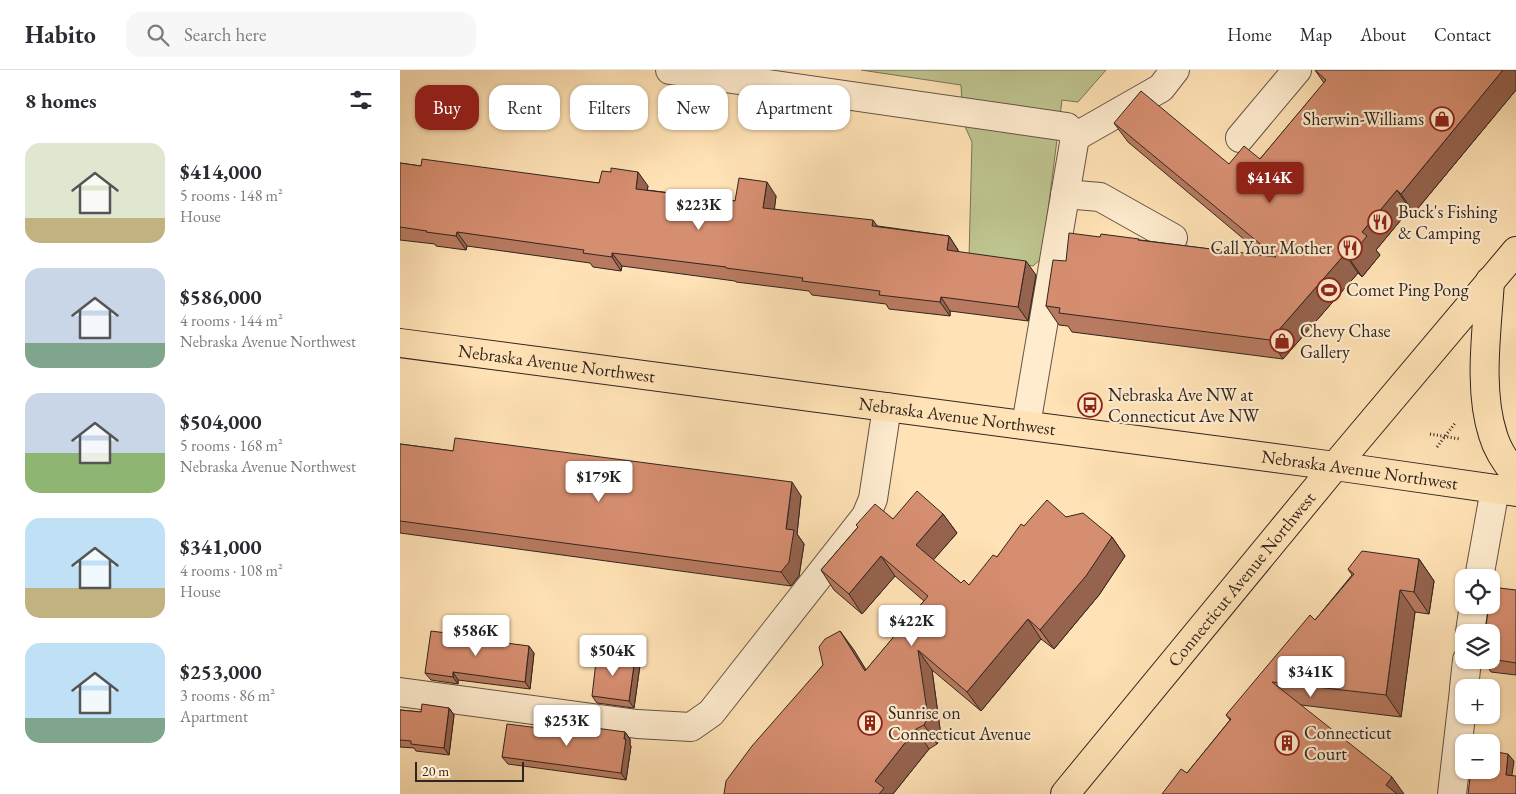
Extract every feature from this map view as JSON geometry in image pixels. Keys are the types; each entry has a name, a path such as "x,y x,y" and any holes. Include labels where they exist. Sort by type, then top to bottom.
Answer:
{"main road":[{"name":"Connecticut Avenue Northwest","path":"1065,794 1516,251"},
{"path":"1490,282 1484,382 1486,410 1493,438 1507,464 1509,485"},
{"name":"Nebraska Avenue Northwest","path":"400,342 1336,466 1509,485"}],"lane":[{"path":"670,70 1067,127 1075,137 1026,425"},
{"path":"1075,137 1161,88 1175,70"},
{"path":"1240,138 1296,70"},
{"path":"1065,194 1100,197 1173,238"},
{"path":"400,692 637,724 691,727 711,713 866,516 874,500 887,407"},
{"path":"1482,569 1509,485"},
{"path":"1452,794 1460,724"}],"path":[{"path":"1435,449 1460,416"},
{"path":"1430,434 1462,439"}],"green space":[{"path":"861,70 1106,70 1078,102 1062,100 1042,258 1033,266 969,257 972,142 963,122 961,85"}],"building":[{"path":"1315,70 1503,70 1401,194 1397,190 1362,232 1367,236 1349,258 1345,254 1270,340 1059,313 1060,308 1046,306 1053,260 1066,261 1069,233 1100,237 1101,234 1276,257 1114,123 1141,91 1229,164 1244,146 1260,159 1326,80"},
{"path":"422,159 599,183 602,171 611,172 611,168 638,172 636,189 735,201 739,178 767,182 763,208 873,220 872,226 949,236 947,250 1026,261 1018,307 941,297 940,302 879,295 880,291 802,281 803,278 726,267 612,253 612,257 583,253 584,250 457,232 456,236 400,227 400,163 421,166"},
{"path":"455,438 792,482 786,529 794,530 789,562 781,572 400,521 400,444 453,451"},
{"path":"917,491 943,514 916,545 961,583 964,580 969,585 993,555 997,557 1021,524 1024,526 1047,500 1066,517 1083,513 1112,537 1086,576 1040,630 1028,619 967,692 918,650 928,717 924,725 916,729 875,781 884,788 879,794 724,794 726,781 752,746 823,665 819,647 825,639 840,631 865,671 928,596 881,556 849,594 821,570 875,504 893,519"},
{"path":"1362,551 1419,559 1414,592 1400,590 1386,695 1272,682 1392,777 1386,785 1397,794 1162,794 1181,769 1187,773 1231,719 1226,715 1310,615 1315,620 1354,574 1348,569"},
{"path":"1500,588 1516,590 1516,663 1500,660 1500,624 1486,624 1488,614 1500,614"},
{"path":"431,631 529,646 525,682 453,672 453,677 425,673"},
{"path":"597,653 635,658 629,701 592,696"},
{"path":"422,704 449,708 444,748 411,744 411,741 400,740 400,710 421,712"},
{"path":"507,724 587,734 588,727 625,732 624,739 626,739 621,773 502,757"},
{"path":"1500,753 1508,754 1506,775 1516,776 1516,794 1468,794 1470,779 1500,779"}],"place":[{"name":"Sherwin-Williams","path":"1442,119"},
{"name":"Buck's Fishing & Camping","path":"1380,222"},
{"name":"Call Your Mother","path":"1350,248"},
{"name":"Comet Ping Pong","path":"1329,290"},
{"name":"Chevy Chase Gallery","path":"1282,341"},
{"name":"Nebraska Ave NW at Connecticut Ave NW","path":"1090,405"},
{"name":"Sunrise on Connecticut Avenue","path":"870,723"},
{"name":"Connecticut Court","path":"1287,743"}]}
